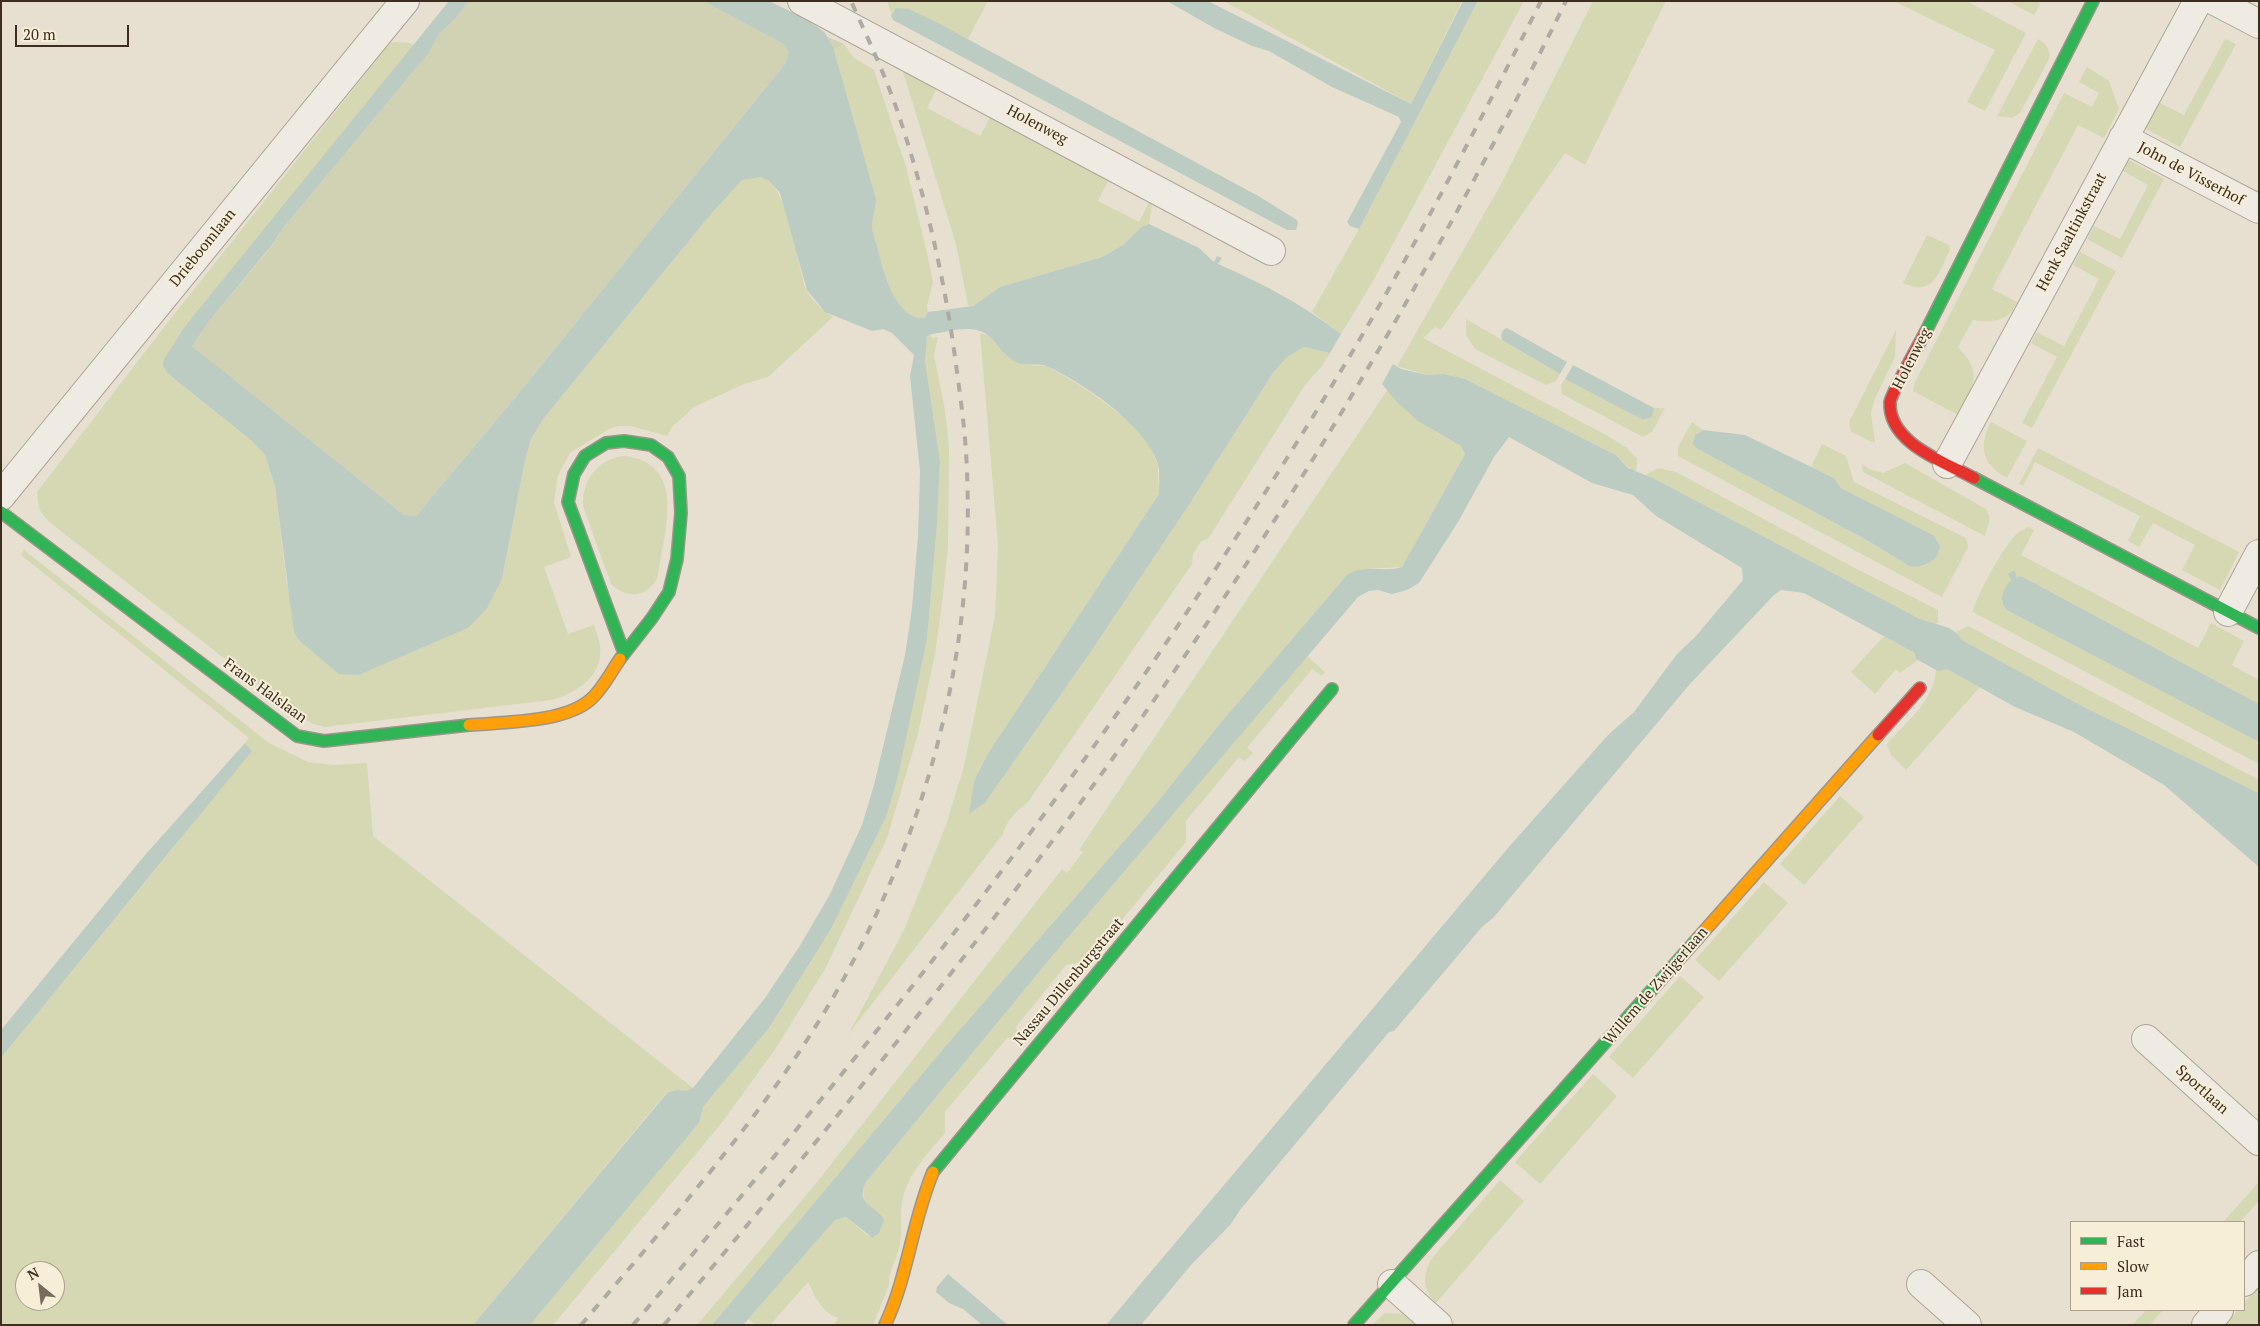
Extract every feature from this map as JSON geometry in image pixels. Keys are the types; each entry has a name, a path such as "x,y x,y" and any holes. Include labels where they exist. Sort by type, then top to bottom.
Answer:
{"street":[{"name":"Drieboomlaan","path":"1,496 404,1"},
{"name":"Holenweg","path":"802,1 1271,251"},
{"name":"Holenweg","path":"2093,1 1890,401 1895,424 1911,445 2259,628"},
{"name":"Henk Saaltinkstraat","path":"1947,464 2198,1"},
{"path":"2214,1 2259,24"},
{"name":"John de Visserhof","path":"2123,138 2259,209"},
{"name":"Frans Halslaan","path":"1,512 297,736 324,741 555,716 590,700 610,676 624,653 662,603 672,582 683,497 679,477 671,460 660,449 646,444 628,440 609,442 589,451 578,466 571,483 568,502 624,653"},
{"path":"2228,612 2259,554"},
{"name":"Nassau Dillenburgstraat","path":"886,1325 895,1306 909,1257 917,1212 934,1169 1332,688"},
{"name":"Willem de Zwijgerlaan","path":"1354,1325 1920,688"},
{"name":"Sportlaan","path":"2146,1039 2259,1142"},
{"path":"2245,1281 2259,1264"},
{"path":"1392,1284 1438,1325"},
{"path":"1921,1284 1966,1325"},
{"path":"2206,1325 2218,1311"}],"green space":[{"path":"469,1 743,1 844,44 834,50 790,55 785,64 519,393 416,516 404,515 192,346 210,320 272,246 284,227 428,54 439,34 455,19"},
{"path":"887,1 988,1 968,39 909,9 894,10 891,13"},
{"path":"1224,1 1462,1 1411,104"},
{"path":"1478,1 1524,1 1373,281 1341,334 1312,312 1359,229"},
{"path":"1593,1 1666,1 1585,165 1565,153 1441,330 1435,327 1423,338 1608,436 1627,448 1637,458 1636,472 1616,455 1465,379 1444,374 1427,375 1397,366 1501,184"},
{"path":"1893,1 1966,1 2026,33 1985,111 1967,102 1995,50"},
{"path":"2008,1 2039,1 2040,5 2034,15"},
{"path":"2038,39 2047,47 2050,53 2049,59 2020,113 2012,118 1997,116"},
{"path":"2225,39 2236,44 2180,147 2144,128 2158,102 2184,115"},
{"path":"390,43 410,43 414,46 186,325 167,373 252,441 265,455 275,486 287,584 359,675 468,628 502,579 525,460 531,439 544,418 711,214 742,180 761,177 771,183 779,194 791,227 806,289 814,301 833,317 768,377 744,384 694,407 672,427 667,436 631,426 619,426 609,429 570,453 558,475 554,502 571,557 544,567 568,634 594,625 599,640 600,656 598,665 589,679 582,685 559,698 551,700 325,727 313,724 293,712 48,521 39,509 37,492 172,317"},
{"path":"844,44 854,58 874,70 906,167 933,283 927,306 928,316 925,318 915,317 898,302 886,279 882,266 872,228 876,199 834,50"},
{"path":"900,62 939,84 927,108 980,136 993,112 1111,175 1098,201 1139,222 1153,195 1149,224 1141,227 1123,245 1102,257 1000,287 973,306 968,305 956,244"},
{"path":"2087,67 2109,81 2119,109 2104,138 2078,125 1992,289 2017,302 2014,309 1999,320 1973,320 1958,347 1971,365 1973,380 1968,396 1958,415 1913,391 1915,382 2064,93 2092,107 2099,93 2079,82"},
{"path":"2129,160 2164,179 2122,258 2087,239 2094,226 2120,239 2148,185 2123,171"},
{"path":"1927,235 1949,245 1950,250 1934,280 1922,287 1913,287 1903,283"},
{"path":"2080,252 2116,271 2032,428 2022,423 2057,357 2031,343 2037,332 2064,346 2099,279 2073,265"},
{"path":"1466,319 1560,374 1556,381 1546,385 1475,349 1466,335"},
{"path":"1896,330 1895,357 1874,401 1871,413 1875,443 1851,432 1849,422"},
{"path":"980,333 990,336 1006,355 1027,365 1047,366 1083,387 1131,422 1150,446 1158,465 1159,494 987,755 974,781 970,813 985,803 1090,653 1187,508 1273,373 1286,358 1304,347 1330,353 1322,366 1305,385 1208,539 1201,541 1193,554 1192,564 1028,802 1012,816 1003,834 848,1035 904,930 946,825 964,766 995,616 998,545"},
{"path":"930,334 932,338 938,337 934,355 945,410 949,446 948,546 935,654 918,734 887,838 825,969 774,1051 720,1125 553,1325 530,1325 699,1123 703,1107 769,1028 831,929 886,817 927,639 937,525 940,461 925,361 927,336"},
{"path":"1565,379 1645,421 1653,408 1665,408 1652,432 1643,437 1562,394 1561,385"},
{"path":"1388,389 1395,399 1412,415 1461,446 1465,454 1402,567 1364,569 1346,576 1217,727 1152,809 943,1049 712,1325 697,1325 814,1186 1062,869 1067,873 1083,852 1079,850"},
{"path":"1692,422 1703,430 1697,433 1696,448 1870,542 1909,566 1933,535 1841,488 1834,478 1811,467 1822,444 1846,456 1854,482 1966,538 1968,547 1942,597 1678,456 1678,447"},
{"path":"1991,422 2027,441 2007,478 1992,467 1985,454 1984,439"},
{"path":"2038,448 2239,552 2220,590 2182,570 2195,545 2153,523 2139,547 2128,541 2140,516 2035,462 2023,486 2019,484"},
{"path":"625,456 645,462 658,472 665,486 667,502 667,521 658,576 649,588 638,594 624,592 611,584 583,506 585,487 594,472 607,461"},
{"path":"1905,463 1986,509 1990,518 1985,536 1863,472 1862,464 1869,469 1883,473"},
{"path":"1658,468 1676,472 1853,567 1938,610 1938,623 1931,624 1918,618 1655,479 1644,476"},
{"path":"2029,527 2034,530 2021,555 2198,648 2211,623 2244,641 2232,665 2259,680 2259,704 2023,577 2018,576 2020,579 2012,583 2004,606 2259,742 2259,764 1973,612 1985,583 2006,547 2018,533"},
{"path":"24,550 269,743 308,762 334,765 367,763 373,836 693,1088 686,1092 677,1090 667,1092 473,1325 1,1325 1,1058 170,852 249,748 245,743 249,738 21,555"},
{"path":"1968,626 2259,780 2259,793 2082,706 1962,640 1956,632"},
{"path":"1884,636 1915,653 1918,660 1900,673 1896,669 1875,694 1851,672"},
{"path":"1307,656 1325,672 1322,676 1312,669 1247,748 1253,753 1245,761 1239,757 1186,821 1186,842 1088,961 1066,965 1015,1028 1020,1032 1013,1041 1008,1037 945,1112 945,1133 919,1165 904,1192 899,1248 891,1271 889,1285 873,1325 834,1325 838,1318 823,1308 808,1282 770,1325 757,1325 748,1319 835,1220 846,1217 867,1235 876,1237 872,1208 864,1196 866,1182 1054,954"},
{"path":"1936,669 1947,669 1980,687 1906,770 1891,755 1887,744 1925,701 1931,691"},
{"path":"1840,796 1864,817 1804,885 1780,864"},
{"path":"1764,882 1788,903 1719,981 1695,960"},
{"path":"1680,976 1704,997 1633,1078 1609,1057"},
{"path":"1593,1074 1617,1096 1540,1184 1515,1162"},
{"path":"1500,1180 1524,1201 1436,1303 1428,1293 1425,1281 1432,1258"},
{"path":"2259,1182 2259,1201 2241,1221 2224,1221"},
{"path":"2259,1286 2259,1325 2225,1325 2237,1311 2245,1311 2245,1302"},
{"path":"2145,1311 2162,1311 2150,1325 2132,1325"},
{"path":"1385,1313 1403,1314 1416,1325 1372,1325"}],"shaded area":[{"path":"449,1 469,1 455,19 439,34 428,54 284,227 272,245 210,320 192,346 404,515 416,516 519,393 785,64 789,54 784,44 704,1 769,1 806,19 825,33 834,50 876,199 872,228 886,279 898,302 915,317 925,318 928,312 973,306 1000,287 1102,257 1123,245 1141,227 1149,224 1199,248 1214,262 1217,256 1222,258 1218,264 1282,295 1341,334 1330,353 1304,347 1286,358 1273,373 1187,508 1090,653 985,803 969,814 974,781 987,755 1159,494 1159,471 1151,449 1141,435 1112,407 1063,374 1049,367 1024,364 1012,360 991,338 978,330 962,329 927,336 925,361 940,461 937,525 927,639 898,776 886,817 831,929 769,1028 703,1107 699,1123 530,1325 473,1325 668,1092 686,1091 693,1088 765,998 801,944 829,896 862,825 874,785 905,655 912,608 918,536 920,471 910,376 914,355 892,333 883,329 872,331 825,312 807,290 780,193 769,181 761,177 742,180 711,214 544,418 531,439 525,460 502,579 487,608 468,628 359,675 339,674 301,642 294,633 275,486 265,455 252,441 167,373 163,365 164,359 186,325"},
{"path":"1167,1 1208,1 1411,104 1463,1 1478,1 1359,229 1350,226 1347,222 1401,122 1399,117 1332,87 1269,51 1252,46 1214,28"},
{"path":"896,8 909,9 938,23 1260,197 1297,220 1296,230 1287,230 893,20 891,15"},
{"path":"1507,328 1567,362 1560,374 1502,340 1503,330"},
{"path":"1393,364 1401,369 1427,375 1444,374 1465,379 1616,455 1628,468 1655,479 1918,618 1948,628 1962,640 2082,706 2259,793 2259,867 2164,785 2074,732 2015,707 1947,669 1938,671 1916,659 1915,653 1804,593 1781,590 1773,596 1690,684 1493,918 1482,927 1394,1031 1389,1032 1240,1210 1231,1224 1191,1265 1141,1325 1106,1325 1508,848 1608,735 1634,712 1677,654 1696,636 1743,580 1742,568 1656,516 1633,495 1592,483 1509,437 1494,457 1458,522 1419,583 1407,590 1392,594 1378,590 1369,591 1358,597 1054,954 866,1182 863,1189 865,1200 884,1220 879,1233 873,1238 846,1217 835,1220 743,1325 712,1325 943,1049 1152,809 1217,727 1346,576 1359,570 1395,569 1402,567 1465,454 1461,446 1418,421 1397,402 1382,384"},
{"path":"1573,365 1654,408 1652,417 1643,420 1565,379"},
{"path":"1703,430 1745,435 1834,478 1841,488 1933,535 1940,546 1937,556 1925,564 1909,566 1870,542 1696,448 1693,444 1695,435"},
{"path":"2014,570 2018,579 2018,576 2023,577 2259,704 2259,742 2007,610 2002,599 2005,588 2010,581 2012,583 2008,574"},
{"path":"245,743 252,751 1,1058 1,1030 145,855"},
{"path":"948,1274 1008,1325 982,1325 963,1309 949,1303 936,1292 937,1287"}],"railway":[{"path":"581,1325 682,1206 747,1125 778,1083 834,996 866,935 894,873 918,809 938,744 952,677 962,610 967,541 967,473 951,327 933,238 910,151 890,91 851,1"},
{"path":"633,1325 780,1150 924,972 1062,790 1193,603 1243,527 1363,333 1446,185 1541,1"},
{"path":"664,1325 853,1096 976,941 1095,783 1210,619 1320,447 1424,272 1473,182 1566,1"}],"traffic: fast":[{"path":"1925,333 2093,1"},
{"path":"620,659 652,618 669,592 677,559 681,513 679,476 668,457 651,445 624,441 606,443 585,456 574,474 568,502 624,653"},
{"path":"1974,478 2259,628"},
{"path":"1,512 297,736 324,741 469,725"},
{"path":"933,1172 1332,689"},
{"path":"1354,1325 1698,938"}],"traffic: slow":[{"path":"469,725 532,720 565,713 578,708 590,700 598,691 620,659"},
{"path":"1698,938 1878,735"},
{"path":"885,1325 899,1287 920,1210 933,1172"}],"traffic: jam":[{"path":"1925,333 1890,402 1892,416 1898,429 1908,440 1934,458 1974,478"},
{"path":"1878,735 1920,688"}]}
